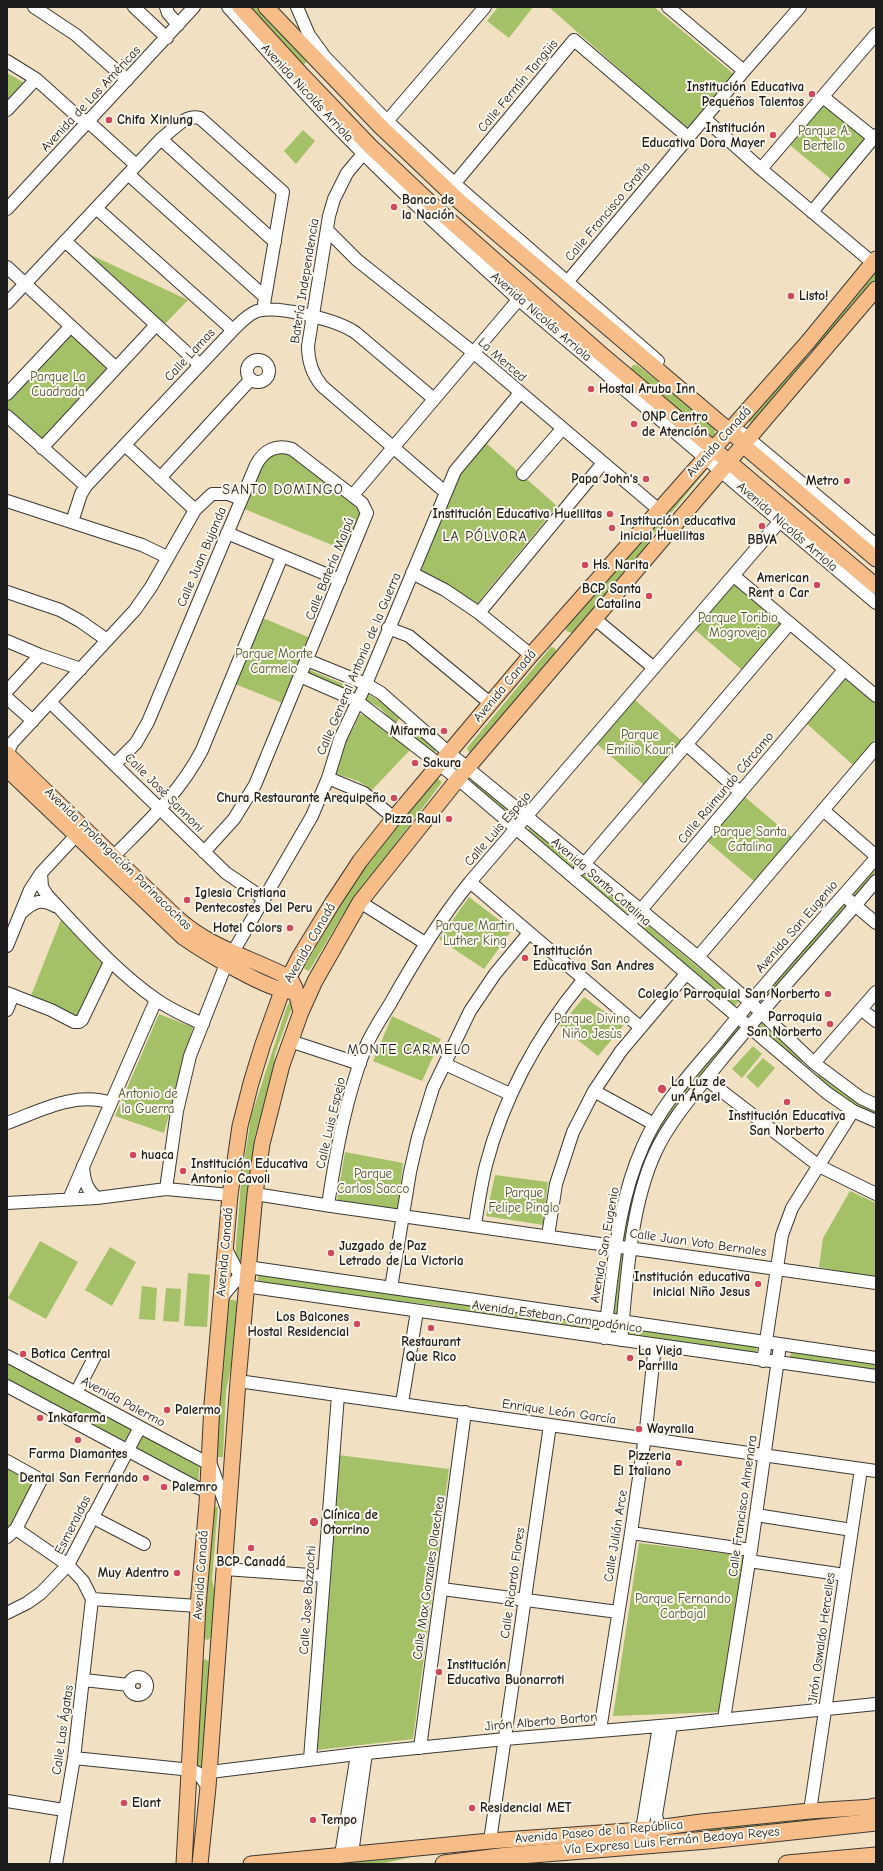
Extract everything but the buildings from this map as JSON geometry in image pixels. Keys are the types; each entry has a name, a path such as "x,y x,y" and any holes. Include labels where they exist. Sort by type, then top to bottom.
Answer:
{"highway":[{"name":"Vía Expresa Luis Fernán Bedoya Reyes","path":"444,1864 508,1856 708,1840 876,1811"},
{"path":"435,1864 447,1857 496,1849 623,1836 642,1830"},
{"path":"787,1864 876,1856"}],"main road":[{"name":"Avenida Nicolás Arriola","path":"240,7 302,75 367,150 452,223 524,294 600,352 609,368 630,377 709,453 874,583"},
{"path":"266,7 320,58 384,124 451,188 564,286 615,335 652,361 833,515 876,559"},
{"path":"302,75 306,68 320,58"},
{"name":"Avenida Canadá","path":"184,1864 198,1606 230,1195 240,1126 251,1083 263,1044 289,986 300,956 339,892 360,861 394,818 558,623 732,429 874,261"},
{"name":"Avenida Canadá","path":"200,1864 210,1772 245,1276 262,1144 290,1041 301,1012 315,981 360,902 468,767 876,288"},
{"path":"600,352 608,353 615,349 617,343 615,335"},
{"path":"806,343 805,353 807,356 812,359 817,358"},
{"path":"630,377 628,369 632,362 639,359 652,361"},
{"path":"558,623 560,633 568,640 578,639"},
{"path":"542,642 553,643 561,649 561,658"},
{"name":"Avenida Prolongación Parinacochas","path":"7,754 110,860 174,930 194,945 228,958 289,986"},
{"name":"Avenida Prolongación Parinacochas","path":"7,769 81,831"},
{"path":"301,1012 289,986 315,981"},
{"path":"197,1636 200,1641 211,1643 217,1640 220,1633"},
{"path":"195,1662 206,1655 215,1659 217,1664"},
{"name":"Avenida Paseo de la República","path":"251,1864 490,1841 642,1830 810,1811 876,1811"}],"street":[{"path":"34,7 76,35 127,80"},
{"path":"134,7 166,38"},
{"path":"166,7 168,13 178,25"},
{"name":"Avenida de Las Américas","path":"7,209 194,7"},
{"name":"Avenida Nicolás Arriola","path":"228,7 317,106 367,150"},
{"path":"297,7 320,58"},
{"path":"384,124 485,7"},
{"path":"668,7 744,71"},
{"name":"Calle Francisco Graña","path":"564,286 705,120 744,71 800,7"},
{"path":"761,169 876,34"},
{"name":"Calle Fermín Tangüis","path":"451,188 574,40 689,138"},
{"path":"7,61 36,80 93,126 132,170 265,297"},
{"path":"7,110 36,80"},
{"path":"812,212 875,137 823,97"},
{"path":"7,303 161,139 187,118 193,116 200,118 282,192 263,310 280,310 313,316 338,323 351,329 434,399"},
{"path":"705,120 812,212 874,261"},
{"path":"161,139 275,242"},
{"name":"Batería Independencia","path":"367,150 347,173 337,191 330,211 308,352 310,365 322,386 445,492"},
{"path":"96,208 233,330"},
{"name":"La Merced","path":"328,230 358,260 474,353 659,510"},
{"path":"65,242 200,365"},
{"path":"323,255 327,250 336,249 358,260"},
{"path":"7,267 116,368"},
{"path":"564,286 652,361"},
{"path":"353,495 524,294"},
{"name":"Avenida Nicolás Arriola","path":"524,294 709,453"},
{"name":"Calle Lamas","path":"72,522 81,494 86,486 233,330 248,316 263,310"},
{"path":"42,448 156,324"},
{"path":"7,394 71,326"},
{"path":"160,478 251,379"},
{"name":"Calle General Antonio de la Guerra","path":"228,958 306,826 328,778 340,739 366,684 388,628 455,471 520,393"},
{"path":"7,416 86,486"},
{"path":"523,474 562,429"},
{"path":"125,445 195,510"},
{"name":"Calle Juan Bujanda","path":"115,764 136,742 148,722 260,457 266,451 274,448 284,447 292,450 353,495"},
{"path":"479,613 603,463"},
{"name":"Avenida Nicolás Arriola","path":"725,466 780,521 876,603"},
{"path":"7,754 12,743 135,610 152,587 167,557 195,510 212,494 228,494 241,499"},
{"name":"Calle Batería Maipú","path":"204,852 234,818 246,802 255,785 367,513 362,503 353,495"},
{"path":"7,502 142,545 167,557"},
{"path":"833,515 876,545"},
{"name":"Calle Luis Espejo","path":"328,1205 337,1146 360,1064 367,1045 425,944 453,903 470,882 528,817 780,521"},
{"path":"227,533 340,580"},
{"path":"110,860 160,810 178,790 192,769 202,750 282,556"},
{"path":"412,573 445,590 479,613 531,655"},
{"path":"734,576 876,696"},
{"path":"7,593 60,610 80,621 106,640"},
{"path":"595,619 654,668"},
{"path":"573,877 790,623"},
{"path":"388,628 409,636 490,703"},
{"path":"7,641 40,655 81,669"},
{"path":"7,691 40,655"},
{"name":"Avenida Santa Catalina","path":"307,660 366,684 381,693 449,753 468,767 698,957 750,1002 814,1063 861,1098 876,1105"},
{"name":"Calle Raimundo Cárcamo","path":"629,924 844,670"},
{"name":"Avenida Santa Catalina","path":"300,676 357,701 439,764 686,974 750,1025 828,1093 853,1111 876,1121"},
{"path":"7,698 33,721"},
{"name":"Calle José Sannoni","path":"50,702 231,878 263,898"},
{"path":"393,729 405,714"},
{"path":"686,744 740,792"},
{"path":"698,957 876,748"},
{"path":"328,778 364,793 394,818"},
{"path":"823,810 876,857"},
{"path":"7,945 30,890 41,873 81,831"},
{"name":"Avenida San Eugenio","path":"604,1338 622,1216 632,1176 642,1146 654,1124 674,1093 738,1016 876,857"},
{"path":"41,873 42,887 59,908 110,962 156,1000 178,1013 203,1024"},
{"name":"Avenida San Eugenio","path":"621,1340 631,1248 639,1201 655,1153 670,1126 760,1012 876,881"},
{"path":"470,882 583,980 640,1027"},
{"path":"844,895 876,923"},
{"path":"20,914 29,906 37,902 46,901 59,908"},
{"path":"360,902 425,944"},
{"path":"392,1288 410,1172 418,1137 434,1088 470,1011 495,974 529,933"},
{"path":"166,1189 177,1110 190,1056 228,958"},
{"path":"7,1010 10,994 51,1010 74,1022 78,1022 82,1020 110,962"},
{"path":"548,1236 556,1184 573,1132 594,1091 606,1072 640,1027 686,974"},
{"path":"475,1225 486,1166 496,1130 510,1094 525,1063 542,1034 583,980"},
{"path":"814,1063 876,992"},
{"path":"68,1199 156,1000"},
{"path":"861,1009 876,1021"},
{"path":"290,1041 360,1064"},
{"path":"445,1064 510,1094"},
{"path":"706,1079 819,1166 876,1194"},
{"path":"594,1091 654,1124"},
{"path":"7,1123 68,1101 84,1098 99,1099 111,1103"},
{"path":"764,1361 782,1235 792,1208 853,1111"},
{"path":"83,1165 88,1189 97,1198"},
{"path":"7,1203 97,1198 166,1189 230,1195"},
{"name":"Calle Juan Voto Bernales","path":"255,1194 876,1283"},
{"path":"221,1298 245,1276 226,1249"},
{"name":"Avenida Esteban Campodónico","path":"245,1276 392,1288 876,1358"},
{"name":"Avenida Esteban Campodónico","path":"245,1276 417,1310 777,1363 876,1376"},
{"path":"402,1403 417,1310"},
{"name":"Calle Julián Arce","path":"600,1730 631,1533 655,1345"},
{"name":"Calle Francisco Almenara","path":"724,1719 750,1556 780,1345"},
{"name":"Avenida Palermo","path":"7,1356 209,1463"},
{"path":"76,1393 95,1356"},
{"name":"Enrique León García","path":"238,1381 466,1412 876,1472"},
{"path":"7,1386 207,1492 211,1490 232,1466"},
{"name":"Calle Jose Bazzochi","path":"310,1759 338,1395"},
{"name":"Calle Max Gonzales Olaechea","path":"420,1748 466,1412"},
{"name":"Calle Ricardo Flores","path":"490,1841 550,1425"},
{"name":"Esmeraldas","path":"7,1613 27,1603 41,1593 68,1565 140,1427"},
{"path":"7,1461 41,1480 11,1533 68,1565 83,1582 92,1599 198,1606"},
{"path":"209,1463 213,1467 229,1512"},
{"name":"Jirón Oswaldo Hercelles","path":"810,1811 861,1469"},
{"path":"756,1515 852,1530"},
{"path":"92,1518 144,1544"},
{"path":"631,1533 845,1574"},
{"path":"225,1569 324,1576"},
{"path":"442,1589 618,1612"},
{"name":"Calle Las Ágatas","path":"56,1864 74,1758 92,1599"},
{"path":"84,1680 129,1685"},
{"name":"Jirón Alberto Barton","path":"210,1772 310,1759 505,1739 671,1725 876,1704"},
{"path":"662,1827 658,1823 656,1815 671,1725"},
{"path":"642,1830 658,1726"},
{"path":"347,1855 362,1754"},
{"path":"74,1758 189,1770 198,1773 208,1787"},
{"path":"7,1801 64,1810"}],"green space":[{"path":"246,7 259,7 307,62 300,66"},
{"path":"498,7 533,7 509,38 487,21"},
{"path":"549,7 654,7 735,75 688,130"},
{"path":"7,73 28,85 7,107"},
{"name":"Parque A. Bertello","path":"821,100 868,137 832,180 785,141"},
{"path":"303,130 315,141 296,164 284,151"},
{"path":"89,254 188,300 163,326 86,257"},
{"path":"876,265 876,280 815,353 810,349 857,295 861,283"},
{"name":"Parque La Cuadrada","path":"70,332 109,369 41,442 7,410 7,400"},
{"path":"804,355 807,361 752,424 749,421"},
{"path":"633,365 637,365 715,427 715,434 712,439 631,373 631,368"},
{"path":"486,443 557,506 476,605 417,570 458,477"},
{"path":"285,450 357,502 363,514 349,552 242,508 265,457"},
{"path":"707,467 708,468 649,540 645,549 572,633 566,631 566,628"},
{"name":"Parque Toribio Mogrovejo","path":"734,582 782,623 742,670 694,629"},
{"name":"Parque Monte Carmelo","path":"263,618 313,639 285,704 235,684"},
{"path":"551,647 555,648 557,654 472,753 468,751 467,748"},
{"path":"308,669 355,689 353,694 306,674"},
{"path":"846,676 876,702 876,738 853,765 806,723"},
{"path":"366,693 393,709 401,717 395,724 380,708 363,698"},
{"name":"Parque Emilio Kouri","path":"635,700 682,741 645,786 597,744"},
{"path":"360,714 370,718 410,750 372,790 358,781 331,772"},
{"path":"409,724 437,749 432,755 403,730"},
{"path":"437,778 442,782 342,916 309,971 303,968 358,876"},
{"path":"475,779 517,814 512,820 470,784"},
{"name":"Parque Santa Catalina","path":"745,797 793,838 755,882 707,841"},
{"path":"532,826 575,865 573,869 527,831"},
{"path":"876,861 876,872 855,897 849,892"},
{"path":"583,870 628,911 624,917 579,875"},
{"name":"Parque Martin Luther King","path":"469,897 512,930 484,969 439,939"},
{"path":"843,903 847,906 763,1004 760,1001"},
{"path":"62,917 105,963 79,1018 30,998"},
{"path":"645,923 739,1001 735,1006 639,930"},
{"name":"Parque Divino Niño Jesùs","path":"584,997 624,1025 598,1056 560,1026"},
{"path":"291,1000 293,1004 275,1054 274,1069 255,1136 241,1259 237,1262 235,1258 241,1182 251,1117 287,1006"},
{"name":"Antonio de la Guerra","path":"159,1014 193,1027 164,1133 115,1116"},
{"path":"392,1016 441,1039 422,1081 373,1061"},
{"path":"762,1023 803,1061 799,1065 758,1027"},
{"path":"738,1025 742,1029 664,1130 629,1242 621,1240 632,1190 645,1155 663,1118"},
{"path":"753,1046 762,1054 742,1078 732,1069"},
{"path":"763,1058 775,1068 758,1088 746,1077"},
{"path":"820,1073 876,1108 876,1117 855,1107 815,1078"},
{"name":"Parque Carlos Sacco","path":"345,1152 403,1163 398,1209 337,1200"},
{"name":"Parque Felipe Pinglo","path":"495,1175 548,1182 543,1225 486,1216"},
{"path":"850,1191 876,1203 876,1279 819,1267 823,1238"},
{"path":"40,1241 78,1262 46,1319 8,1298"},
{"path":"110,1247 136,1262 112,1306 85,1290"},
{"path":"620,1253 627,1254 618,1314 611,1313"},
{"path":"188,1273 210,1275 207,1327 184,1326"},
{"path":"266,1274 601,1324 602,1327 598,1333 432,1305 262,1285 258,1280 258,1276"},
{"path":"142,1286 157,1288 155,1320 139,1319"},
{"path":"166,1288 181,1289 179,1322 163,1321"},
{"path":"229,1299 237,1301 231,1367 226,1391 223,1457 216,1457"},
{"path":"628,1327 757,1346 756,1356 626,1334"},
{"path":"791,1352 876,1364 876,1373 789,1361"},
{"path":"7,1361 132,1427 124,1443 7,1381"},
{"path":"143,1432 200,1462 198,1484 134,1450"},
{"path":"338,1455 449,1469 413,1739 317,1750"},
{"path":"7,1468 35,1483 15,1523 7,1532"},
{"path":"214,1507 218,1507 212,1580 215,1593 211,1637 208,1640 204,1639"},
{"name":"Parque Fernando Carbajal","path":"639,1543 746,1556 720,1712 613,1716"},
{"path":"205,1659 210,1662 203,1769 193,1763 202,1661"},
{"path":"858,1810 876,1818 710,1832 708,1824"},
{"path":"416,1856 381,1864 329,1864"}],"place":[{"name":"Institución Educativa Pequeños Talentos","path":"812,94"},
{"name":"Chifa Xinlung","path":"109,120"},
{"name":"Institución Educativa Dora Mayer","path":"773,135"},
{"name":"Banco de la Nación","path":"394,207"},
{"name":"Listo!","path":"791,296"},
{"name":"Hostal Aruba Inn","path":"591,389"},
{"name":"ONP Centro de Atención","path":"634,424"},
{"name":"Papa John's","path":"646,479"},
{"name":"Metro","path":"847,481"},
{"name":"Institución Educativa Huellitas","path":"610,514"},
{"name":"BBVA","path":"762,526"},
{"name":"Institución educativa inicial Huellitas","path":"612,528"},
{"name":"Hs. Narita","path":"585,565"},
{"name":"American Rent a Car","path":"817,585"},
{"name":"BCP Santa Catalina","path":"649,596"},
{"name":"Mifarma","path":"444,731"},
{"name":"Sakura","path":"415,763"},
{"name":"Chura Restaurante Arequipeño","path":"394,798"},
{"name":"Pizza Raul","path":"449,819"},
{"name":"Iglesia Cristiana Pentecostes Del Peru","path":"187,900"},
{"name":"Hotel Colors","path":"290,928"},
{"name":"Institución Educativa San Andres","path":"525,958"},
{"name":"Colegio Parroquial San Norberto","path":"828,994"},
{"name":"Parroquia San Norberto","path":"830,1024"},
{"name":"La Luz de un Ángel","path":"662,1089"},
{"name":"Institución Educativa San Norberto","path":"787,1102"},
{"name":"huaca","path":"133,1155"},
{"name":"Institución Educativa Antonio Cavoli","path":"183,1171"},
{"name":"Juzgado de Paz Letrado de La Victoria","path":"331,1253"},
{"name":"Institución educativa inicial Niño Jesus","path":"758,1284"},
{"name":"Los Balcones Hostal Residencial","path":"357,1324"},
{"name":"Restaurant Que Rico","path":"431,1328"},
{"name":"Botica Central","path":"23,1354"},
{"name":"La Vieja Parrilla","path":"630,1358"},
{"name":"Palermo","path":"167,1410"},
{"name":"Inkafarma","path":"40,1418"},
{"name":"Wayralla","path":"639,1429"},
{"name":"Farma Diamantes","path":"78,1440"},
{"name":"Pizzeria El Italiano","path":"679,1463"},
{"name":"Dental San Fernando","path":"146,1478"},
{"name":"Palemro","path":"164,1487"},
{"name":"Clínica de Otorrino","path":"314,1522"},
{"name":"BCP Canadá","path":"251,1548"},
{"name":"Muy Adentro","path":"177,1573"},
{"name":"Institución Educativa Buonarroti","path":"439,1672"},
{"name":"Elant","path":"124,1803"},
{"name":"Residencial MET","path":"472,1808"},
{"name":"Tempo","path":"313,1820"}],"district":[{"name":"SANTO DOMINGO","path":"283,490"},
{"name":"LA PÓLVORA","path":"485,537"},
{"name":"MONTE CARMELO","path":"409,1050"}]}
